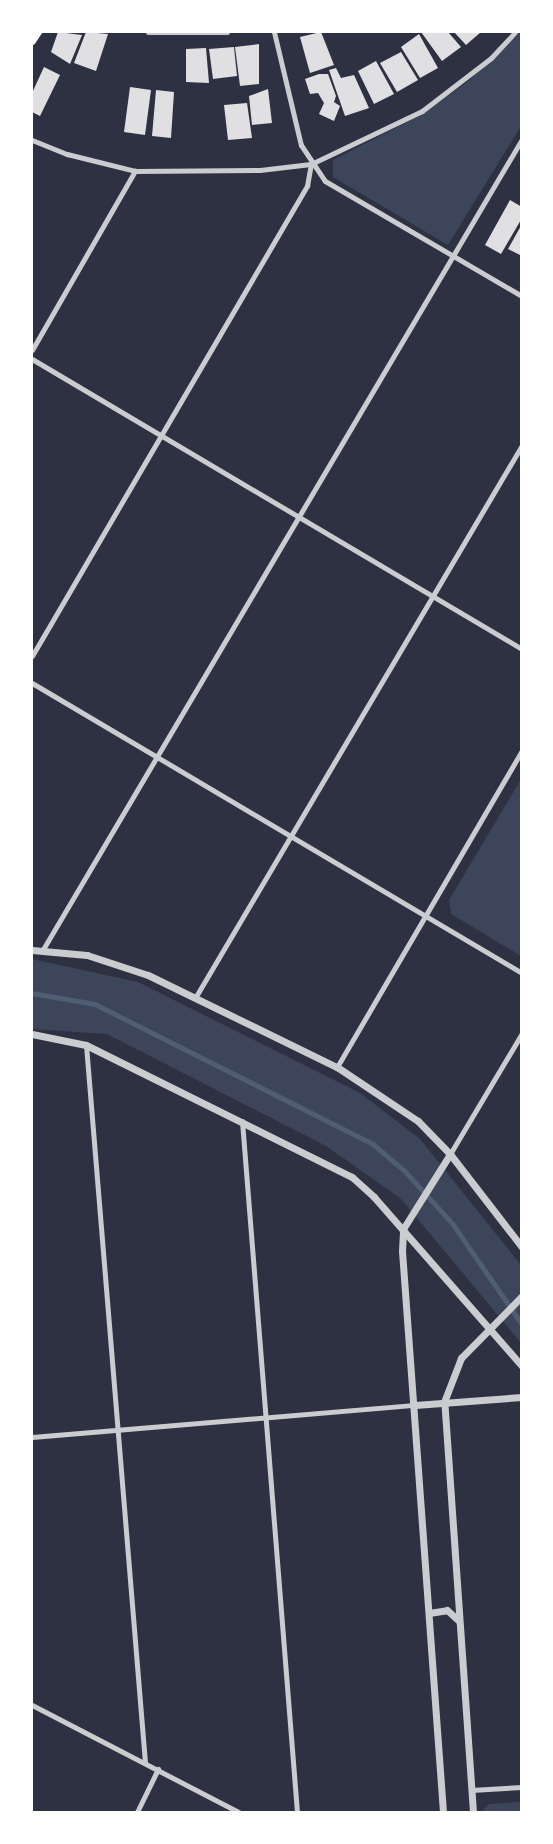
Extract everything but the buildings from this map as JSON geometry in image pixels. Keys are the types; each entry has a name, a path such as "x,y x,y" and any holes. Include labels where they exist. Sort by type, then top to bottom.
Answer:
{"main road":[{"path":"32,41 38,32"}],"street":[{"path":"148,32 227,32"},
{"path":"274,32 301,145 311,164 325,181 522,296"},
{"path":"32,140 67,154 135,171 260,170 311,164 422,111 491,58 514,32"},
{"path":"42,951 451,254 522,139"},
{"path":"32,656 307,186 311,164"},
{"path":"32,350 135,171"},
{"path":"32,359 522,649"},
{"path":"195,998 522,445"},
{"path":"32,682 522,973"},
{"path":"337,1067 522,751"},
{"path":"32,950 87,955 120,965 337,1067 418,1121 450,1154 522,1247"},
{"path":"32,1034 86,1045 352,1177 403,1229 522,1366"},
{"path":"443,1812 403,1229 438,1180 450,1154 522,1034"},
{"path":"86,1045 145,1763"},
{"path":"242,1121 268,1421 297,1812"},
{"path":"473,1812 444,1402 461,1358 519,1298"},
{"path":"32,1437 268,1421 444,1402 522,1397"},
{"path":"429,1614 447,1610 458,1621"},
{"path":"32,1705 238,1812"},
{"path":"137,1812 158,1769"},
{"path":"471,1790 522,1787"}],"shaded area":[{"path":"521,32 521,126 448,245 333,177 333,160 423,114 467,82"},
{"path":"521,779 521,956 451,914 449,900"},
{"path":"32,959 138,982 360,1093 420,1139 521,1265 521,1343 400,1198 326,1146 107,1034 32,1029"},
{"path":"521,1802 521,1812 481,1812 489,1804"}],"waterway":[{"path":"32,993 95,1004 373,1144 405,1171 453,1224 522,1324"}]}
